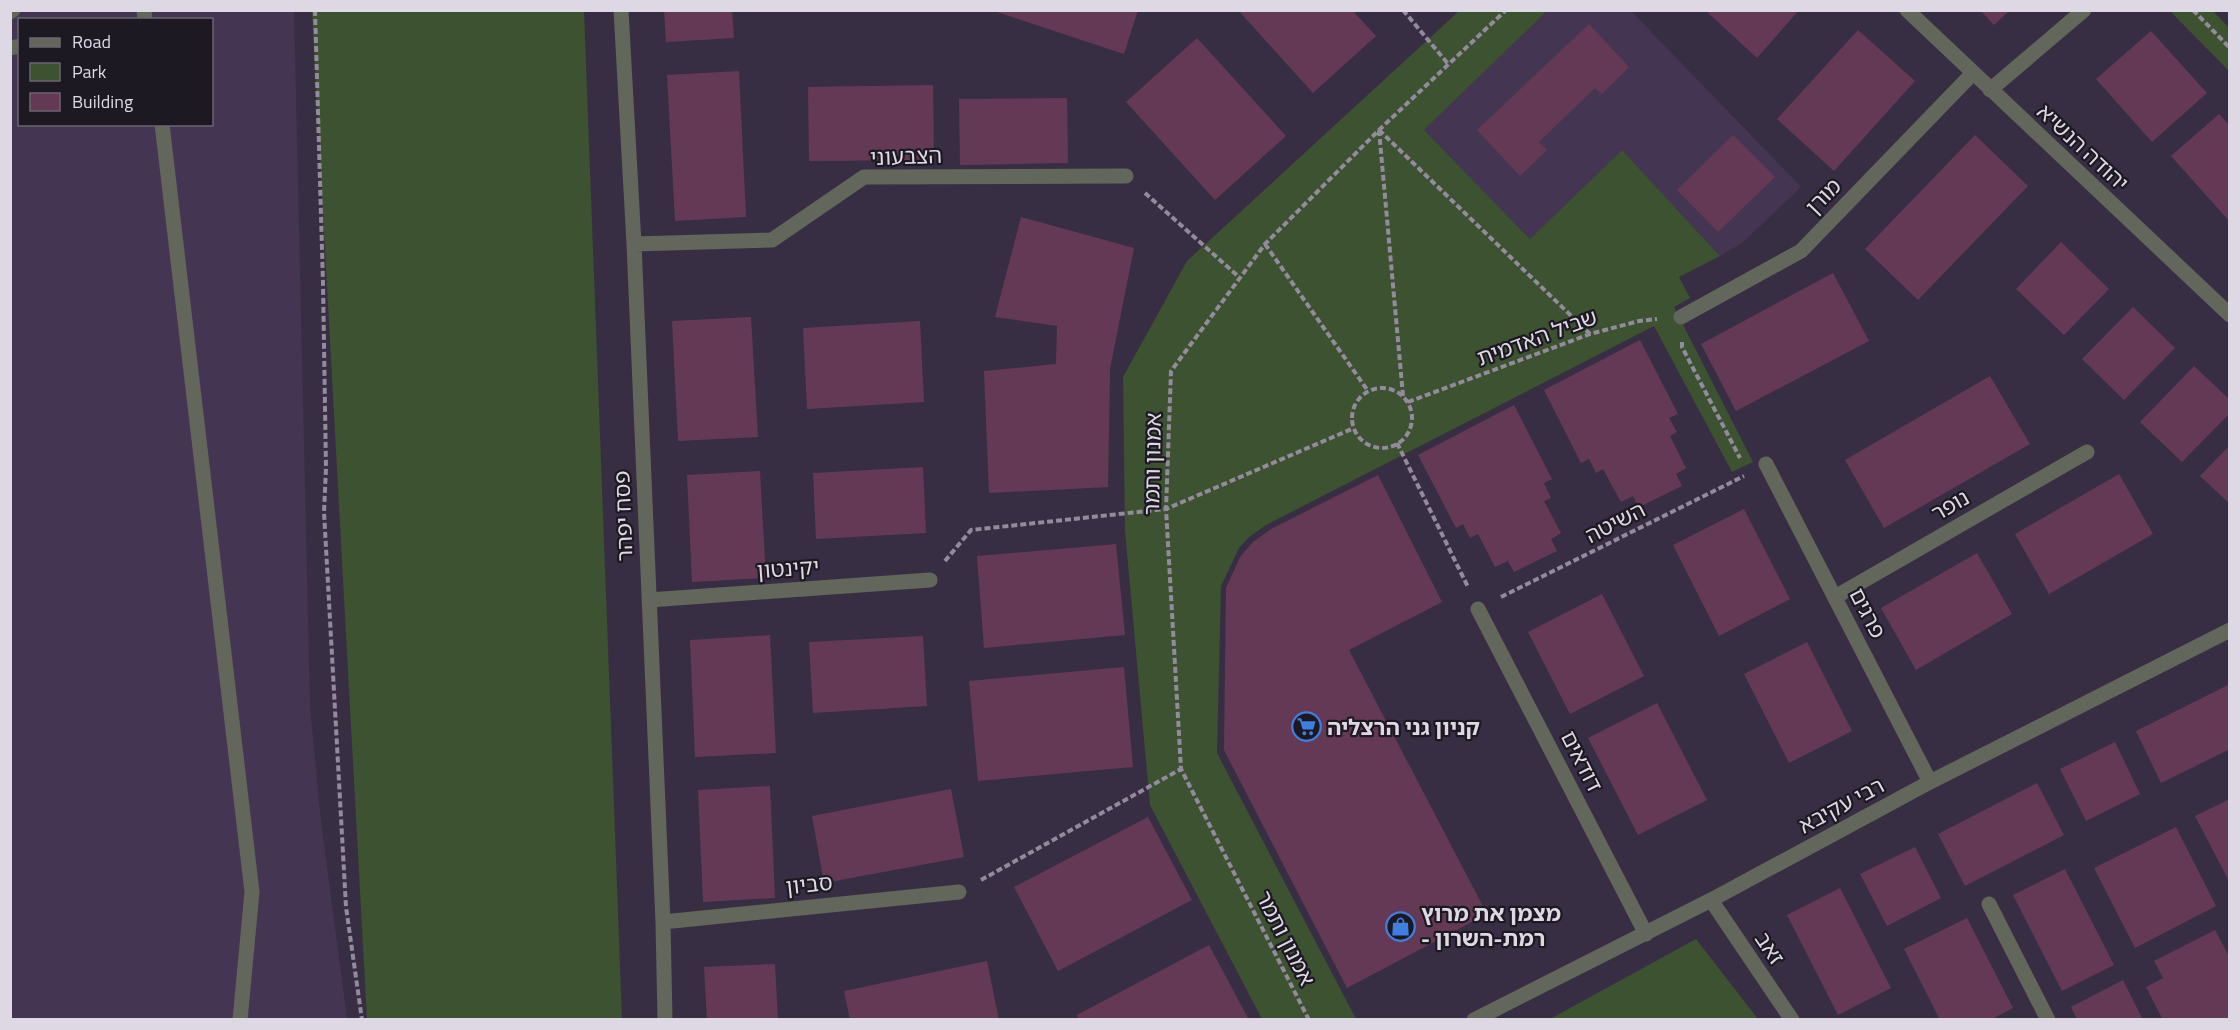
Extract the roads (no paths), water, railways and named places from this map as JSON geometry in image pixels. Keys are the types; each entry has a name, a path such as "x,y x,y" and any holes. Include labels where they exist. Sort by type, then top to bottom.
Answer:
{"street":[{"name":"פסח יפהר","path":"621,10 634,244 663,922 665,1020"},
{"name":"יהודה הנשיא","path":"1908,10 2229,315"},
{"path":"1990,90 2084,10"},
{"name":"מורן","path":"1681,317 1801,252 1973,73"},
{"path":"162,126 252,892 240,1020"},
{"name":"הצבעוני","path":"634,244 772,240 864,177 1126,177"},
{"name":"נופר","path":"1835,597 2087,452"},
{"name":"פרגים","path":"1766,464 1930,782"},
{"name":"יקינטון","path":"649,600 930,580"},
{"name":"דודאים","path":"1479,609 1646,934"},
{"name":"רבי עקיבא","path":"1474,1020 1646,934 1930,782 2229,630"},
{"name":"סביון","path":"663,922 959,892"},
{"name":"זאב","path":"1711,900 1792,1020"},
{"path":"1989,904 2048,1020"}],"place":[{"name":"קניון גני הרצליה","path":"1306,727"},
{"name":"מצמן את מרוץ - רמת-השרון","path":"1400,926"}]}
